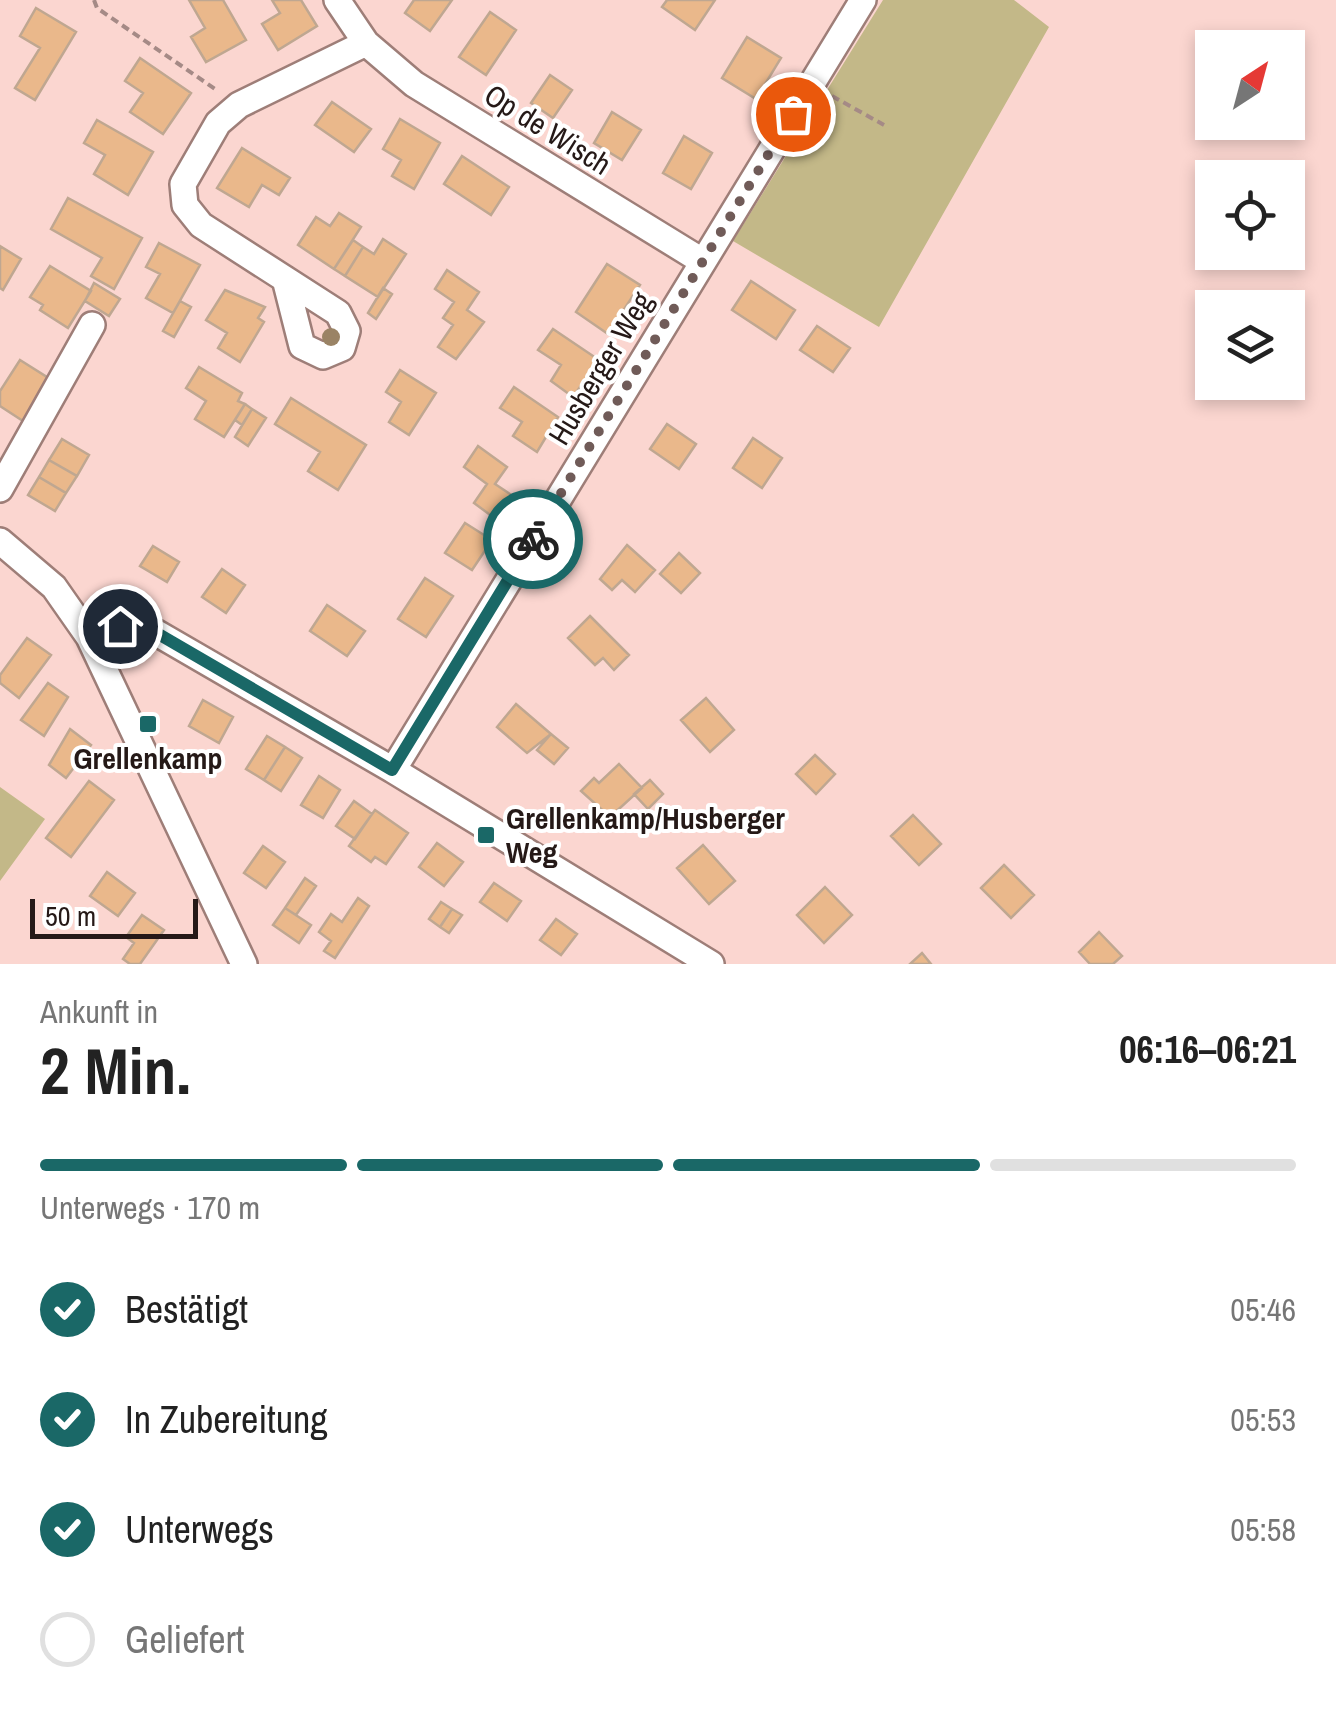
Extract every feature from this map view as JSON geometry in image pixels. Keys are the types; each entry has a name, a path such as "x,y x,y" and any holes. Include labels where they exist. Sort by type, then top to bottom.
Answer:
{"street":[{"name":"Op de Wisch","path":"337,0 366,43 414,84 702,262"},
{"name":"Husberger Weg","path":"392,770 863,0"},
{"path":"285,279 201,225 185,206 187,174 218,123 239,105 366,43"},
{"path":"0,490 92,325"},
{"path":"0,541 54,587 89,637 244,964"},
{"path":"89,637 120,626 155,632 392,770 711,964"}],"path":[{"path":"94,0 97,8 239,105"},
{"path":"811,85 884,125"}],"shaded area":[{"path":"883,0 1014,0 1049,27 879,327 733,241"},
{"path":"0,787 45,819 0,881"}],"building":[{"path":"189,0 223,0 246,40 206,62 191,37 205,28"},
{"path":"272,0 301,0 317,26 278,50 262,24 280,13"},
{"path":"414,0 452,0 430,31 405,13"},
{"path":"667,0 715,0 695,30 662,7"},
{"path":"36,8 76,32 35,100 15,88 40,48 20,36"},
{"path":"490,12 516,30 486,75 459,57"},
{"path":"747,37 781,58 756,99 722,78"},
{"path":"140,58 191,93 163,134 130,112 143,93 125,81"},
{"path":"550,75 572,90 553,118 531,103"},
{"path":"332,102 371,129 354,152 315,125"},
{"path":"612,112 641,130 622,160 594,143"},
{"path":"400,119 440,143 414,189 392,176 401,160 383,149"},
{"path":"97,120 153,152 128,195 94,174 105,155 84,143"},
{"path":"684,136 712,153 691,189 663,173"},
{"path":"242,148 290,178 279,195 262,185 249,207 217,188"},
{"path":"462,156 509,187 491,215 444,184"},
{"path":"68,198 142,238 114,289 91,276 102,258 51,229"},
{"path":"339,213 361,227 334,269 298,245 316,217 330,226"},
{"path":"383,239 406,254 378,297 345,276 363,247 374,254"},
{"path":"353,240 363,247 345,276 334,269"},
{"path":"159,243 200,265 173,313 146,298 160,274 146,267"},
{"path":"0,246 21,259 3,290 0,288"},
{"path":"607,264 640,285 608,334 576,312"},
{"path":"50,266 91,291 68,328 40,310 43,305 30,297"},
{"path":"447,270 479,292 467,310 484,322 456,359 438,347 453,325 443,318 454,302 435,289"},
{"path":"751,281 795,310 776,339 732,310"},
{"path":"94,283 120,299 109,316 85,301"},
{"path":"383,288 392,294 376,319 368,313"},
{"path":"225,290 265,307 258,318 264,322 240,362 218,348 227,333 206,320"},
{"path":"180,301 191,307 174,337 163,331"},
{"path":"817,326 850,348 833,372 800,350"},
{"path":"553,329 599,360 573,397 551,381 561,365 538,350"},
{"path":"20,360 50,379 23,421 0,406 0,391"},
{"path":"199,367 242,393 238,401 245,404 224,437 195,419 206,401 186,388"},
{"path":"400,370 436,393 409,435 389,422 401,402 386,392"},
{"path":"514,387 558,417 537,452 513,436 522,422 500,408"},
{"path":"291,398 366,445 338,490 308,471 320,452 275,424"},
{"path":"245,404 252,409 242,425 235,420"},
{"path":"252,409 266,418 248,446 235,437"},
{"path":"667,424 696,444 679,469 650,449"},
{"path":"753,438 782,458 762,488 733,468"},
{"path":"62,439 89,455 77,476 49,460"},
{"path":"478,446 507,467 495,484 513,496 497,520 474,503 487,484 464,467"},
{"path":"49,460 77,476 66,493 39,477"},
{"path":"39,477 66,493 55,511 28,495"},
{"path":"465,523 492,540 472,570 445,553"},
{"path":"627,545 655,570 635,592 622,580 612,590 600,579"},
{"path":"153,546 179,562 167,582 140,566"},
{"path":"679,553 700,573 681,593 660,574"},
{"path":"222,569 245,585 226,613 202,597"},
{"path":"425,578 453,596 426,637 398,619"},
{"path":"327,605 365,631 347,656 310,631"},
{"path":"590,616 629,655 614,670 603,658 595,665 568,638"},
{"path":"27,638 51,655 19,698 0,683 0,675"},
{"path":"48,683 68,697 44,736 21,720"},
{"path":"706,698 734,730 710,752 681,720"},
{"path":"203,700 233,717 219,743 189,726"},
{"path":"516,704 551,734 527,753 497,727"},
{"path":"70,729 91,745 66,778 49,765"},
{"path":"551,734 568,748 554,764 537,750"},
{"path":"267,736 285,747 264,780 246,769"},
{"path":"285,747 302,758 281,791 264,780"},
{"path":"815,755 835,774 816,794 796,774"},
{"path":"619,764 642,788 610,817 581,791 594,778 599,783"},
{"path":"319,776 340,790 323,818 301,805"},
{"path":"650,780 663,794 648,809 634,794"},
{"path":"89,781 114,800 71,857 46,838"},
{"path":"354,801 372,814 355,839 336,826"},
{"path":"375,810 408,833 386,864 375,857 371,862 349,846"},
{"path":"913,815 941,844 919,865 891,836"},
{"path":"437,843 463,862 444,886 419,867"},
{"path":"703,845 735,881 709,904 677,868"},
{"path":"263,846 285,862 266,888 244,873"},
{"path":"1004,865 1034,895 1011,918 981,888"},
{"path":"107,872 135,893 118,916 90,896"},
{"path":"305,878 316,886 296,915 285,908"},
{"path":"494,883 521,901 507,921 480,902"},
{"path":"825,887 852,915 824,943 797,915"},
{"path":"358,898 369,906 335,958 324,951 331,941 319,932 331,914 342,922"},
{"path":"441,902 452,909 440,927 429,919"},
{"path":"285,908 311,925 299,943 273,925"},
{"path":"452,909 462,915 449,933 440,927"},
{"path":"142,915 164,930 140,964 130,964 123,959 134,943 126,937"},
{"path":"556,919 577,934 561,955 540,940"},
{"path":"1099,932 1122,956 1113,964 1090,964 1079,952"},
{"path":"922,953 931,964 910,964"}],"way so far":[{"path":"533,539 793,114"}],"place":[{"name":"Grellenkamp","path":"148,724"},
{"name":"Grellenkamp/Husberger Weg","path":"486,835"}],"route":[{"path":"120,626 155,632 392,770 533,539"}]}
